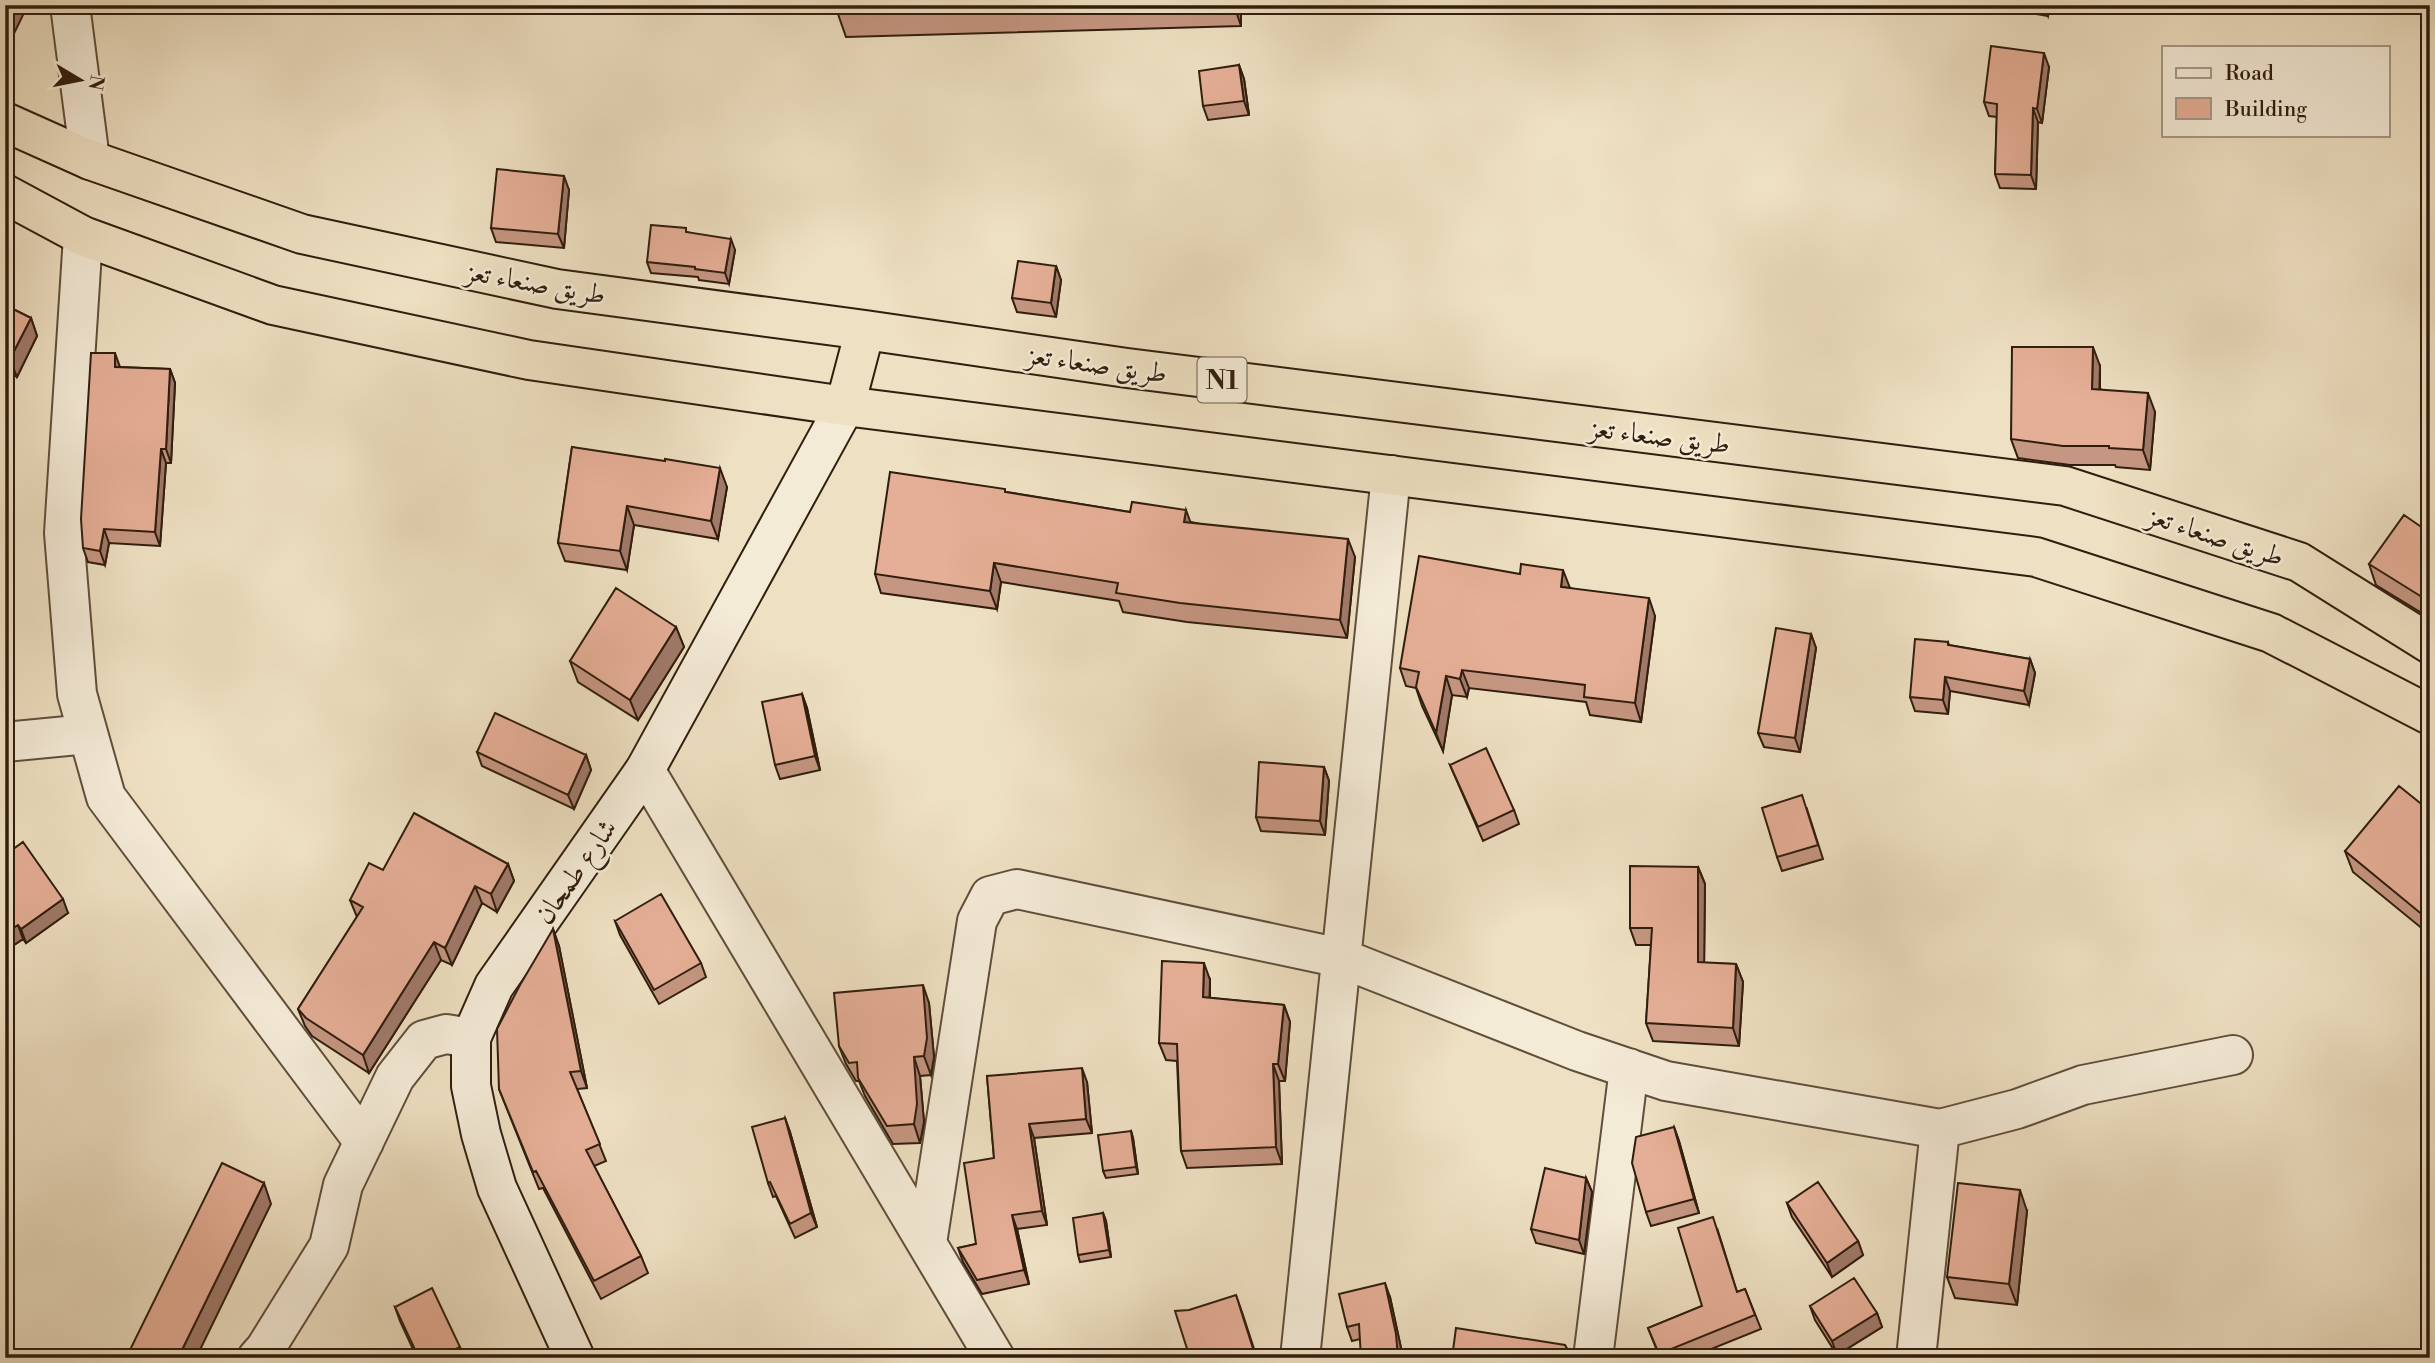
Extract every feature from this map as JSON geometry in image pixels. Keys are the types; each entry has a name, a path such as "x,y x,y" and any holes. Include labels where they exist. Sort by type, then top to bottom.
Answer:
{"highway":[{"name":"طريق صنعاء تعز","path":"5,122 90,160 315,237 558,289 1127,368 2065,486 2299,562 2430,644"},
{"path":"5,194 83,236 273,305 529,360 845,407 2036,557 2271,633 2430,715"},
{"path":"845,407 865,330"}],"street":[{"path":"70,5 90,160"},
{"path":"83,236 64,533 77,694 106,797 364,1142"},
{"name":"شارع طمحان","path":"575,1358 497,1188 481,1135 471,1086 471,1038 494,986 645,770 845,407"},
{"path":"1300,1358 1391,475"},
{"path":"5,742 88,734"},
{"path":"645,770 995,1358"},
{"path":"927,1243 977,921 990,896 1017,889 1341,958 1577,1051 1666,1081 1940,1129 2017,1109 2082,1085 2233,1055"},
{"path":"257,1358 329,1246 343,1185 395,1077 424,1040 446,1034 471,1038"},
{"path":"1592,1358 1629,1068"},
{"path":"1916,1358 1940,1129"}],"building":[{"path":"5,5 16,5 5,28"},
{"path":"838,5 1130,5 838,14"},
{"path":"1991,46 2044,53 2037,109 2033,108 2031,175 1995,174 1997,104 1984,102"},
{"path":"1239,65 1244,101 1203,106 1199,71"},
{"path":"497,169 564,176 558,234 491,228"},
{"path":"651,225 686,228 686,232 731,239 725,273 647,262"},
{"path":"1018,261 1056,266 1051,303 1012,298"},
{"path":"5,305 31,318 10,359 5,356"},
{"path":"2012,347 2093,347 2092,389 2148,393 2143,450 2109,446 2063,446 2011,439"},
{"path":"91,353 115,353 115,367 170,369 166,449 161,449 155,532 104,529 100,551 83,548 81,519"},
{"path":"572,447 720,468 711,521 627,506 620,551 558,543"},
{"path":"890,472 1005,489 1005,492 1130,512 1132,502 1186,510 1184,522 1348,539 1340,620 1180,603 1116,593 1118,583 994,563 990,591 875,574"},
{"path":"2404,515 2430,533 2430,602 2369,564"},
{"path":"1419,556 1520,574 1521,564 1563,570 1561,587 1649,598 1635,703 1584,697 1585,685 1462,670 1460,679 1446,676 1436,733 1416,687 1419,672 1400,668"},
{"path":"616,588 676,627 630,700 570,661"},
{"path":"1776,628 1811,634 1795,738 1758,733"},
{"path":"1915,639 1948,642 1948,645 2030,659 2024,691 1945,677 1943,700 1910,697"},
{"path":"802,694 815,756 775,765 762,702"},
{"path":"495,713 586,755 568,795 477,752"},
{"path":"1486,748 1514,810 1478,827 1450,765"},
{"path":"1259,762 1324,767 1320,821 1256,817"},
{"path":"2399,786 2430,811 2430,921 2345,851"},
{"path":"1802,795 1818,845 1777,857 1762,808"},
{"path":"414,813 508,864 491,894 475,886 445,948 434,942 363,1055 306,1018 298,1009 363,907 350,900 369,863 383,870"},
{"path":"23,842 63,899 21,929 18,925 5,933 5,855"},
{"path":"1630,866 1698,867 1698,962 1736,964 1733,1028 1646,1023 1652,928 1630,928"},
{"path":"661,894 701,963 654,990 615,921"},
{"path":"553,929 581,1071 570,1072 600,1144 586,1150 641,1256 594,1281 536,1171 533,1172 499,1089 497,1029"},
{"path":"1162,961 1204,963 1203,997 1284,1005 1278,1064 1273,1064 1276,1147 1181,1151 1177,1044 1159,1043"},
{"path":"923,985 927,1038 924,1056 914,1057 917,1104 914,1124 887,1126 858,1078 857,1062 849,1063 839,1046 834,993"},
{"path":"1082,1068 1086,1119 1029,1124 1042,1211 1012,1215 1024,1270 977,1280 958,1248 976,1244 964,1163 994,1158 987,1076"},
{"path":"785,1118 811,1213 790,1224 770,1182 768,1183 752,1127"},
{"path":"1674,1127 1694,1199 1646,1212 1632,1163 1636,1137"},
{"path":"1131,1131 1136,1167 1103,1171 1098,1135"},
{"path":"222,1163 264,1183 178,1358 126,1358"},
{"path":"1545,1168 1586,1178 1579,1240 1531,1229"},
{"path":"1818,1182 1858,1241 1827,1263 1787,1203"},
{"path":"1958,1183 2020,1190 2009,1284 1947,1277"},
{"path":"1103,1213 1109,1250 1078,1255 1073,1218"},
{"path":"1713,1217 1737,1292 1745,1289 1755,1315 1659,1354 1648,1328 1702,1306 1678,1228"},
{"path":"1854,1278 1877,1313 1832,1341 1810,1306"},
{"path":"1385,1283 1396,1334 1398,1358 1361,1358 1359,1324 1347,1327 1339,1294"},
{"path":"432,1288 460,1347 438,1358 419,1358 395,1307"},
{"path":"1236,1295 1256,1358 1190,1358 1175,1311 1189,1310"},
{"path":"1456,1328 1565,1345 1566,1358 1452,1358"}]}
